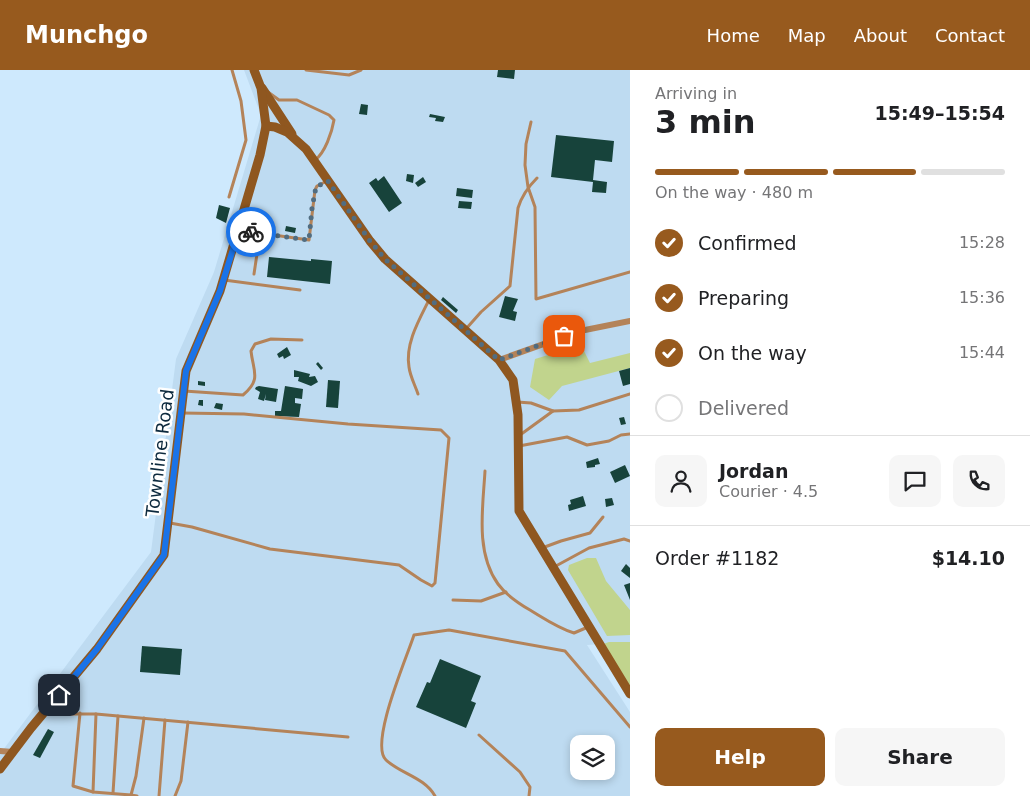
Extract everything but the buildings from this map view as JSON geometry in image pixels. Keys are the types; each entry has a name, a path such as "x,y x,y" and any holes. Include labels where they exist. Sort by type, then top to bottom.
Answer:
{"main road":[{"name":"Townline Road","path":"0,770 97,649 164,555 186,371 223,280 260,155 266,126 262,88 254,70"},
{"path":"262,88 293,136 314,160 370,241 385,259 499,360 513,380 518,441 519,510 630,694"},
{"path":"266,126 281,129 293,136"}],"street":[{"path":"499,360 580,330 630,321"},
{"path":"0,751 13,752"}],"lane":[{"path":"229,197 246,140 241,101 232,70"},
{"path":"306,70 349,76 361,70"},
{"path":"262,88 279,100 297,100 329,115 334,120 333,127 320,156 314,160"},
{"path":"531,122 525,158 528,187 535,207 536,299 630,272"},
{"path":"465,330 481,312 510,286 518,208 521,198 528,187 538,178"},
{"path":"239,230 309,240 316,187 328,181"},
{"path":"254,274 260,234"},
{"path":"223,280 300,290"},
{"path":"418,394 409,368 408,352 429,299"},
{"path":"184,392 243,395 253,383 256,372 251,351 255,344 271,339 302,340"},
{"path":"516,402 531,403 553,410 579,410 630,394"},
{"path":"518,441 553,410"},
{"path":"168,522 270,549 399,565 432,586 435,583 449,438 441,430 348,424 244,414 181,413"},
{"path":"518,441 567,437 587,445 630,434"},
{"path":"485,471 482,530 487,563 498,584 513,600 559,628 574,633 589,627"},
{"path":"541,548 590,534 603,517"},
{"path":"553,568 589,548 624,539 630,541"},
{"path":"453,600 481,601 506,592"},
{"path":"435,796 432,790 423,782 386,760 382,754 380,744 388,708 414,635 449,630 565,651 630,727"},
{"path":"47,710 56,714 96,714 348,737"},
{"path":"80,713 73,786 93,792 137,796"},
{"path":"93,792 96,714"},
{"path":"113,793 118,716"},
{"path":"131,795 136,776 144,718"},
{"path":"159,796 165,720"},
{"path":"175,796 181,781 188,722"},
{"path":"478,735 520,772 530,787 529,796"}],"shaded area":[{"path":"244,70 630,70 630,642 587,645 630,712 630,796 0,796 0,754 151,552 176,359 214,272 261,115"}],"green space":[{"path":"581,345 590,363 630,353 630,368 562,386 549,400 530,387 535,359"},
{"path":"587,558 596,558 606,581 630,610 630,635 607,636 568,570 569,565"},
{"path":"609,642 630,642 630,686 603,644"}],"way so far":[{"path":"251,232 309,240 316,187 328,181 385,259 499,360 564,336"}],"route":[{"path":"59,695 97,649 164,555 186,371 220,291 239,230 251,232"}]}
